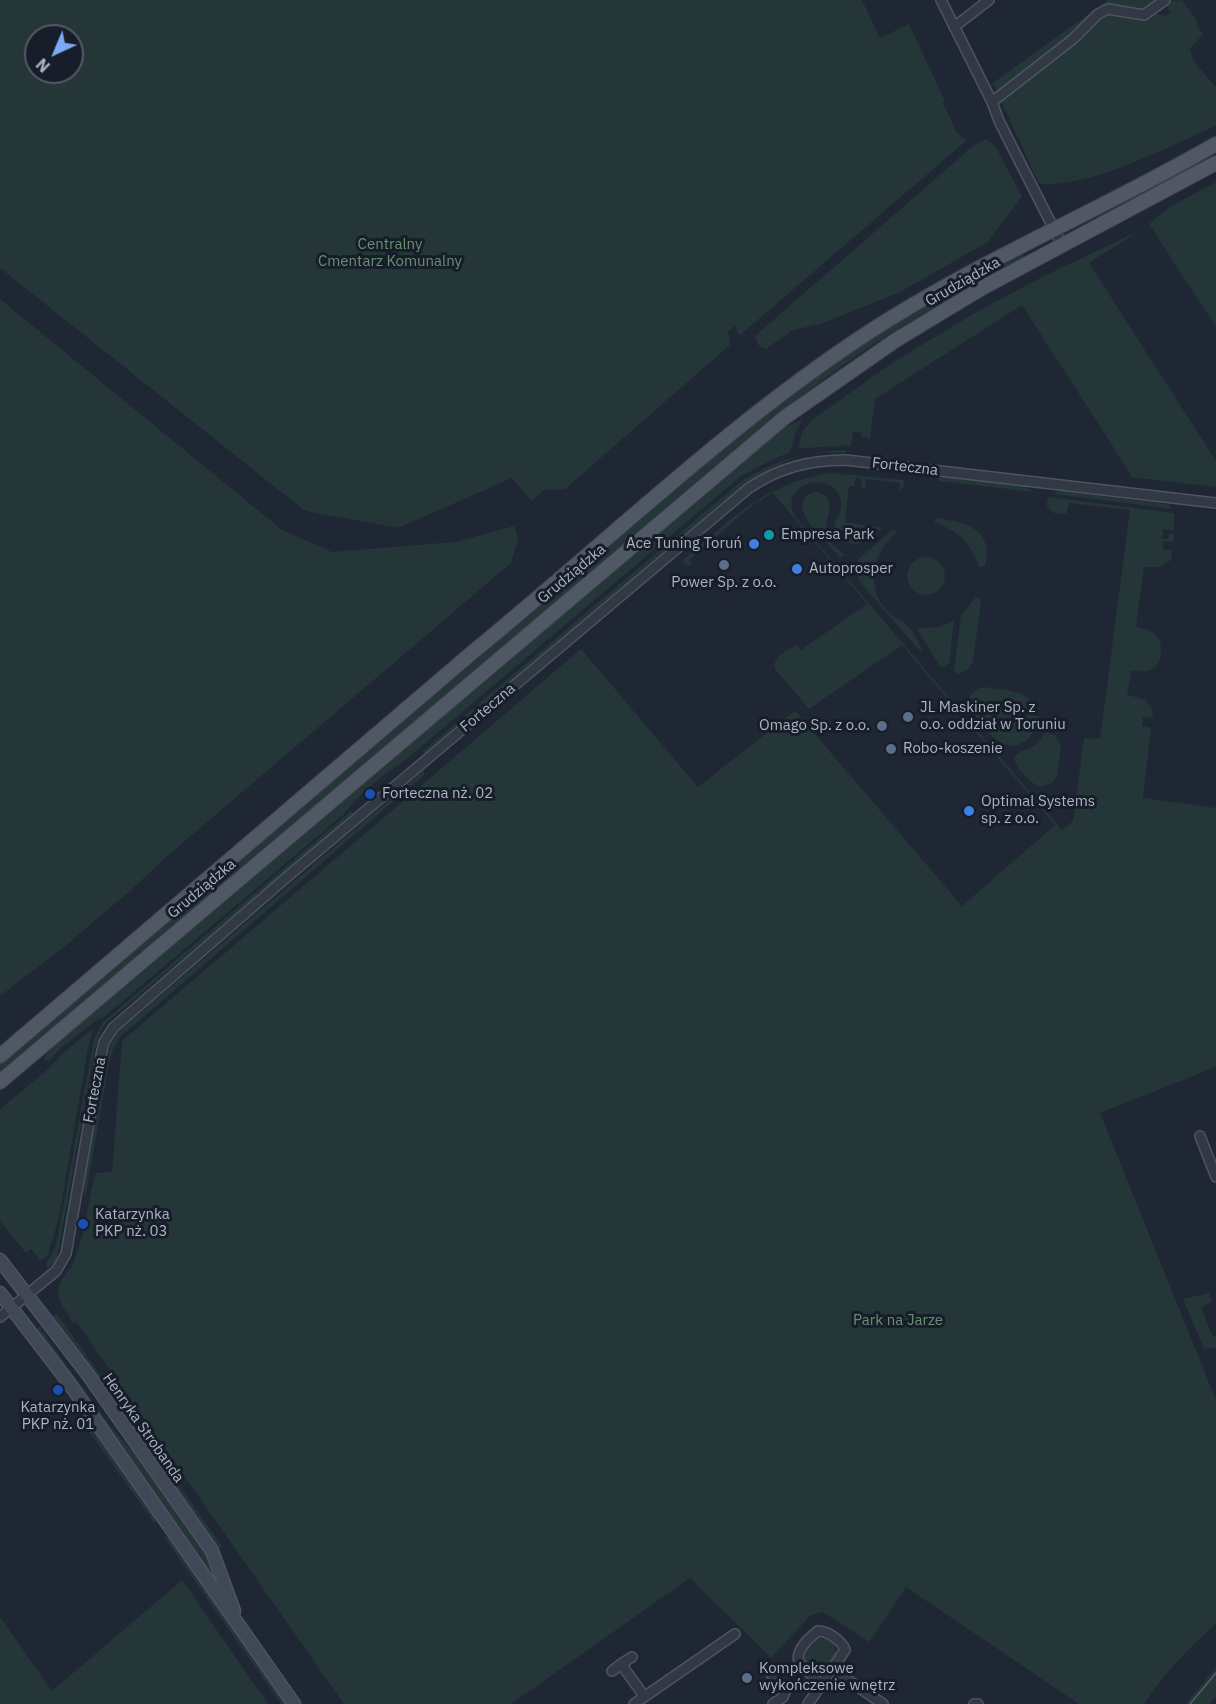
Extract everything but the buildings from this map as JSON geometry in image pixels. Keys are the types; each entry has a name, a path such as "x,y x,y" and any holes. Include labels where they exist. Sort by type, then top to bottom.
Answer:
{"main road":[{"name":"Grudziądzka","path":"0,1056 474,651 732,434 801,379 898,314 969,274 1216,144"},
{"name":"Grudziądzka","path":"0,1082 767,431 810,398 897,340 982,288 1216,163"}],"street":[{"path":"941,0 1062,245"},
{"path":"954,27 988,0"},
{"path":"992,102 1073,39 1098,14 1108,9 1144,15 1165,0"},
{"name":"Forteczna","path":"0,1317 58,1269 66,1252 101,1056 104,1042 113,1028 749,488 788,467 814,462 846,460 1216,503"},
{"path":"1200,1136 1215,1171"},
{"name":"Henryka Strobanda","path":"0,1260 88,1376 212,1551 239,1626"},
{"name":"Henryka Strobanda","path":"0,1293 75,1393 294,1704"},
{"path":"808,1704 845,1650 844,1646 824,1631 818,1631 798,1653 797,1658 821,1685"},
{"path":"634,1704 735,1634"},
{"path":"612,1671 632,1657"},
{"path":"621,1664 645,1696"},
{"path":"832,1669 883,1704"},
{"path":"771,1674 786,1690 783,1697 774,1704"}],"green space":[{"name":"Centralny Cmentarz Komunalny","path":"0,0 862,0 880,38 909,24 945,101 943,103 957,133 966,141 739,336 735,326 728,331 730,345 565,489 544,490 532,501 512,478 398,528 305,511 0,268"},
{"path":"1108,0 1155,0 1142,10 1165,16 1170,13 1168,8 1170,1 1182,0 1203,34 1190,49 1194,62 1216,87 1216,126 1106,173 1061,183 1039,184 993,83"},
{"path":"986,139 995,146 1022,196 988,242 900,292 821,324 793,330 766,349 758,345 755,336 973,146"},
{"path":"1216,182 1216,327 1149,224 1168,208"},
{"path":"1139,231 1089,263 1216,461 1216,487 1130,477 1130,473 1022,305 875,399 870,438 862,437 862,433 853,432 851,446 798,447 802,432 812,420 895,361 980,310 1044,276"},
{"path":"1021,254 1025,256 1023,259 937,306 870,347 757,430 0,1076 0,1064 748,428 850,353 902,320"},
{"path":"0,299 282,530 332,552 455,542 514,526 518,538 511,563 64,947 0,996"},
{"path":"803,419 796,432 790,453 741,476 402,763 371,786 344,814 103,1018 98,1019 61,1048 48,1062 44,1058 53,1046 345,796 781,429"},
{"path":"847,450 845,453 815,453 797,457 748,482 425,754 423,751 739,483 765,468 790,458 817,452"},
{"name":"Park na Jarze","path":"831,473 904,480 903,488 899,491 900,483 866,479 865,488 861,487 861,479 856,478 854,486 849,486 845,522 882,528 879,530 856,527 855,531 876,532 857,545 842,539 835,529 834,524 841,507 839,494 832,486 811,483 801,487 794,495 791,505 796,518 1062,830 1073,821 1084,738 1100,739 1130,510 1069,503 1066,514 1054,513 1047,507 1047,500 1049,497 1174,513 1174,531 1163,529 1162,538 1168,539 1169,533 1174,534 1173,542 1164,541 1163,549 1172,551 1171,560 1160,567 1144,567 1136,627 1150,631 1158,637 1161,647 1160,658 1150,670 1131,671 1127,695 1144,699 1152,708 1153,718 1143,717 1142,726 1151,728 1143,798 1216,808 1216,1067 1100,1113 1216,1400 1216,1624 1177,1662 1144,1704 1079,1704 906,1587 869,1642 823,1612 811,1615 771,1658 690,1578 511,1704 344,1704 75,1320 74,1325 60,1300 58,1288 77,1252 96,1173 112,1172 122,1041 581,649 698,787 795,711 962,906 1055,825 902,645 809,709 775,669 778,657 785,652 797,644 801,650 867,604 773,493 751,506 689,560 692,565 688,566 683,560 734,516 768,494 807,478"},
{"path":"936,476 1025,486 1034,492 939,481"},
{"path":"1061,491 1166,504 1174,509 1052,494"},
{"path":"813,492 819,492 827,497 829,512 826,531 828,538 844,554 843,557 839,556 817,533 804,514 802,506 805,498"},
{"path":"937,518 968,525 982,535 987,553 985,566 979,567 962,538 934,522"},
{"path":"892,530 896,530 896,533 881,550 874,571 876,592 888,612 911,630 922,649 920,651 860,582 857,575 858,561"},
{"path":"926,557 939,563 945,576 939,589 926,595 913,589 907,576 913,563"},
{"path":"975,598 981,601 973,662 967,670 957,674 954,670 961,616"},
{"path":"954,621 949,663 940,667 917,628 939,627"},
{"path":"984,687 1016,692 1030,700 1038,714 1022,711 1020,722 1024,724 1025,715 1039,716 1032,735 1022,743 1011,746 998,741 986,730 970,702 970,696 977,689"},
{"path":"1046,733 1055,735 1061,746 1057,776 1051,784 1039,787 1019,769 1015,757 1020,752 1034,746"},
{"path":"424,770 424,775 120,1037 109,1063 85,1199 83,1181 105,1064 117,1033"},
{"path":"351,811 353,813 348,820 106,1023 101,1030 94,1053 58,1253 48,1269 46,1264 56,1246 94,1039 103,1022"},
{"path":"93,1029 59,1217 48,1254 41,1261 31,1249 26,1253 0,1221 0,1109"},
{"path":"1209,1293 1212,1302 1201,1307 1213,1337 1216,1336 1216,1348 1204,1348 1183,1299"},
{"path":"57,1314 222,1546 218,1549 52,1317"},
{"path":"39,1327 114,1431 135,1454 208,1558 221,1588 37,1329"},
{"path":"80,1414 91,1426 155,1517 155,1524 80,1419"},
{"path":"164,1537 170,1539 286,1704 281,1704"},
{"path":"182,1580 268,1704 0,1704 0,1617 52,1691"},
{"path":"819,1638 832,1642 836,1650 836,1654 821,1675 804,1658 805,1652"},
{"path":"1216,1667 1216,1696 1210,1704 1186,1704"}],"tram line":[{"path":"1190,1704 1216,1673"}],"place":[{"name":"Empresa Park","path":"769,535"},
{"name":"Ace Tuning Toruń","path":"754,544"},
{"name":"Power Sp. z o.o.","path":"724,565"},
{"name":"Autoprosper","path":"797,569"},
{"name":"JL Maskiner Sp. z o.o. oddział w Toruniu","path":"908,717"},
{"name":"Omago Sp. z o.o.","path":"882,726"},
{"name":"Robo-koszenie","path":"891,749"},
{"name":"Forteczna nż. 02","path":"370,794"},
{"name":"Optimal Systems sp. z o.o.","path":"969,811"},
{"name":"Katarzynka PKP nż. 03","path":"83,1224"},
{"name":"Katarzynka PKP nż. 01","path":"58,1390"},
{"name":"Kompleksowe wykończenie wnętrz","path":"747,1678"}]}
